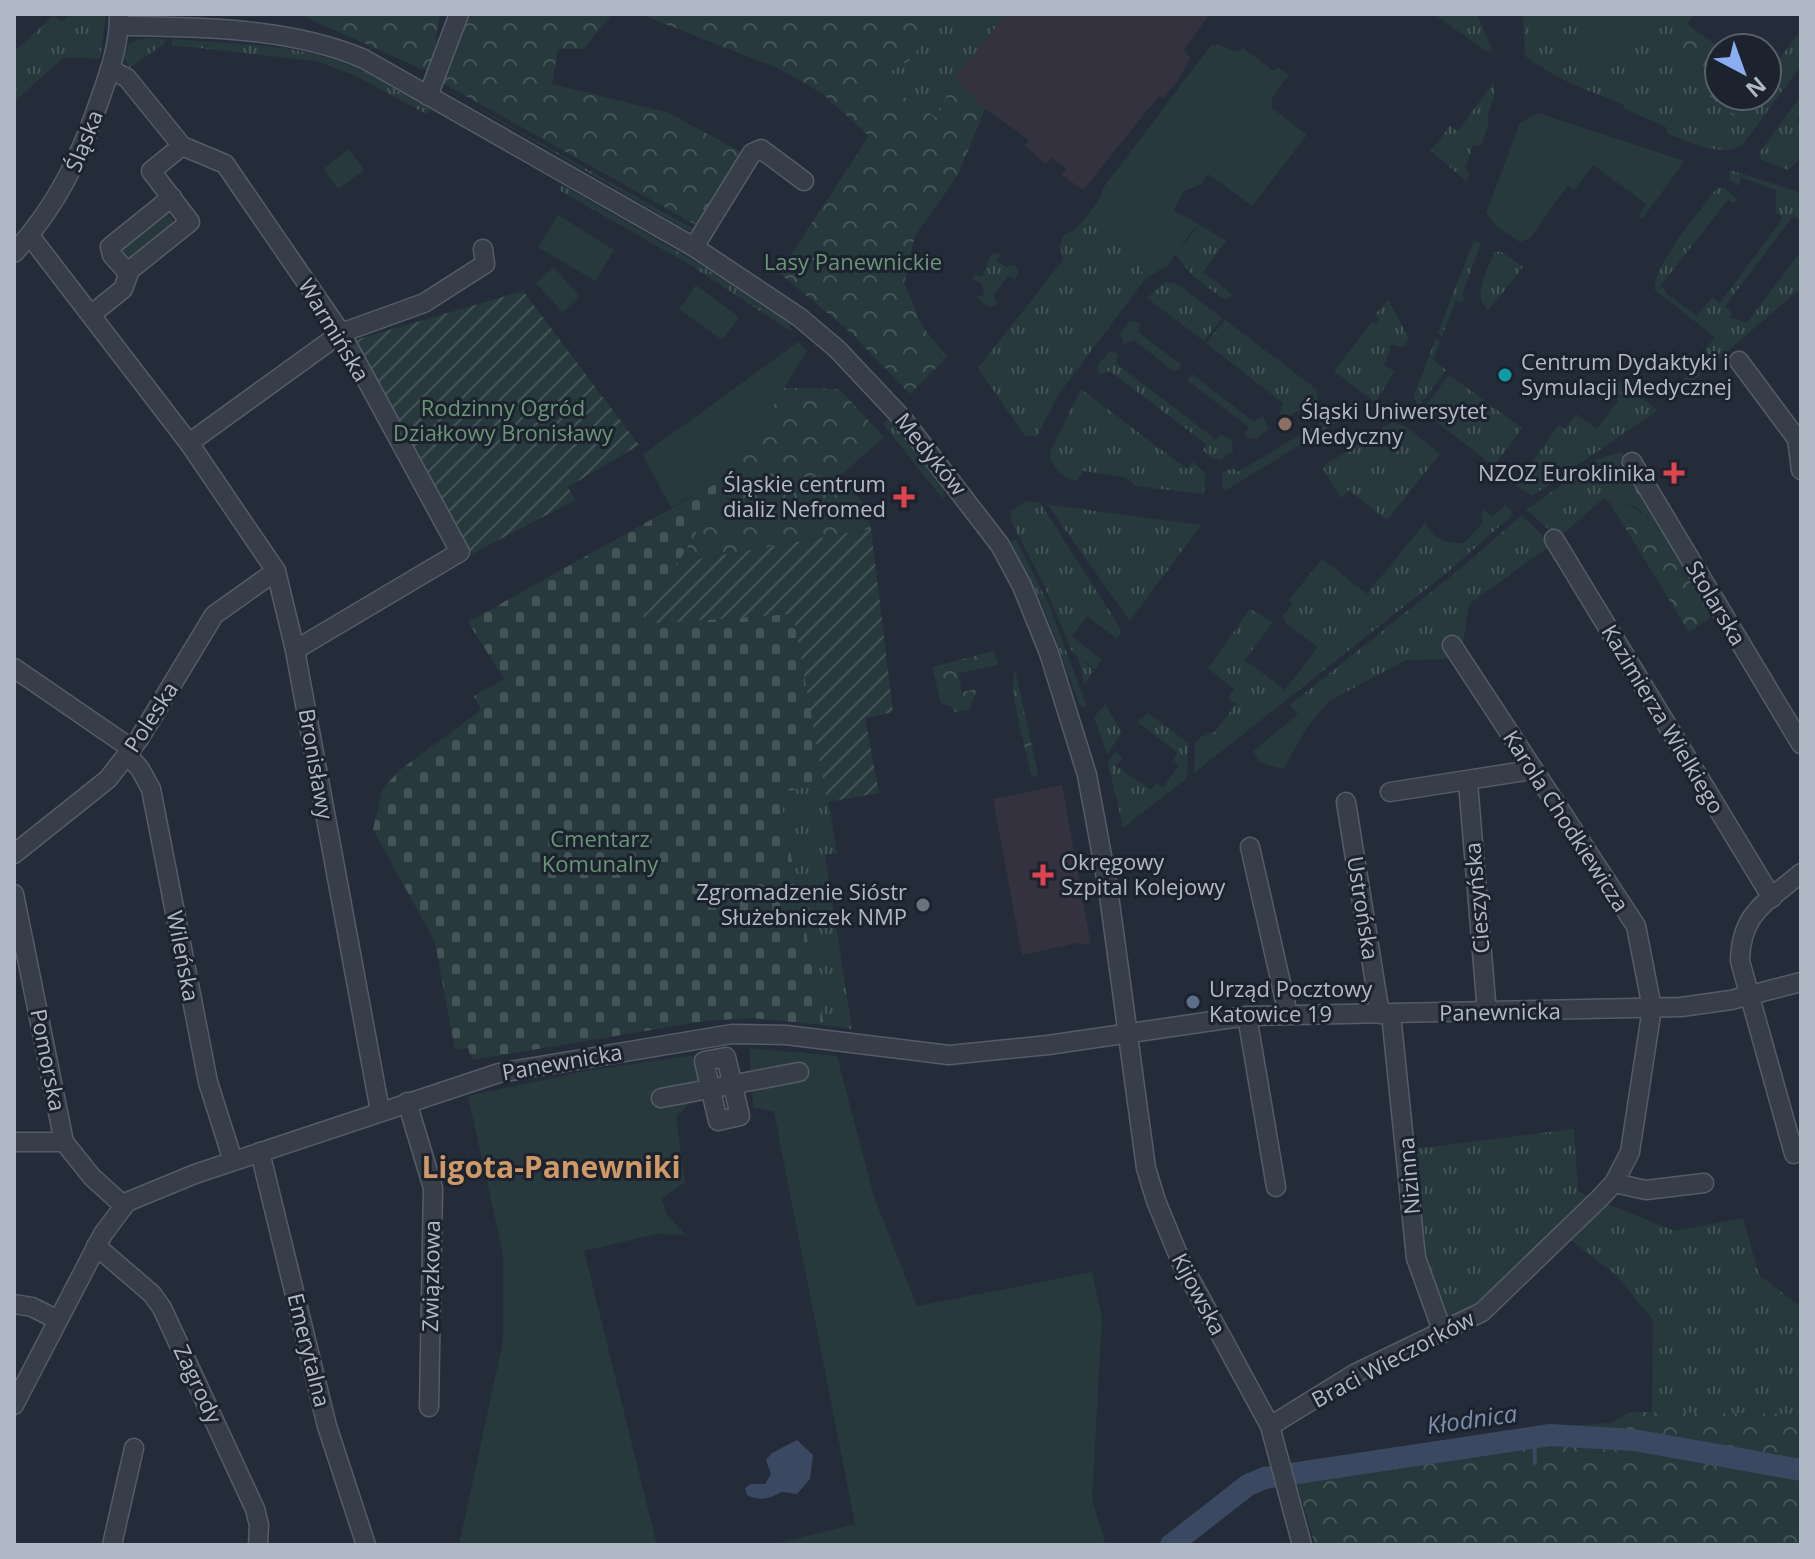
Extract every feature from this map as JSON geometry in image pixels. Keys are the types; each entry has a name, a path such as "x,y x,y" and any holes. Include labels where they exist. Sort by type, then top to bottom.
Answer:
{"street":[{"path":"428,96 459,14"},
{"name":"Medyków","path":"119,20 320,44 364,59 694,247 780,302 837,349 911,428 978,514 1007,558 1053,664 1087,775 1108,888 1127,1034"},
{"name":"Śląska","path":"14,253 53,204 82,154 110,69 119,20"},
{"name":"Warmińska","path":"110,69 127,78 182,146 225,164 341,333 460,552 295,650"},
{"path":"92,314 123,289 128,273 190,222 151,171 182,146"},
{"path":"694,247 752,153 761,149 804,181"},
{"path":"128,273 112,255 110,247 172,197"},
{"name":"Bronisławy","path":"30,236 189,443 276,571 295,650 380,1111"},
{"path":"189,443 341,333 441,295 485,264 483,249"},
{"path":"1739,361 1797,439 1801,470"},
{"name":"Stolarska","path":"1632,462 1801,744"},
{"name":"Kazimierza Wielkiego","path":"1554,539 1772,898"},
{"name":"Poleska","path":"14,854 108,779 130,752 214,615 276,571"},
{"name":"Karola Chodkiewicza","path":"1452,645 1636,926 1652,1008"},
{"name":"Wileńska","path":"14,668 130,752 151,789 208,1082 233,1161"},
{"path":"1390,792 1531,770"},
{"name":"Cieszyńska","path":"1468,782 1487,1013"},
{"name":"Ustrońska","path":"1346,802 1386,1014"},
{"path":"1250,847 1288,1014"},
{"path":"1794,1154 1740,961 1740,936 1746,922 1801,873"},
{"name":"Pomorska","path":"14,894 64,1142 92,1177 123,1205"},
{"name":"Panewnicka","path":"14,1405 96,1246 123,1205 145,1191 407,1102 527,1067 723,1035 786,1035 949,1055 1247,1016 1487,1013 1714,1004 1801,982"},
{"name":"Braci Wieczorków","path":"1270,1426 1356,1373 1482,1312 1614,1183 1630,1152 1634,1134 1652,1008"},
{"name":"Nizinna","path":"1386,1014 1416,1258 1443,1333"},
{"path":"1247,1016 1276,1187"},
{"name":"Kijowska","path":"1127,1034 1146,1168 1160,1214 1182,1264 1270,1426 1302,1545"},
{"path":"723,1035 740,1116 718,1121 704,1061 726,1057"},
{"path":"661,1098 799,1072"},
{"name":"Związkowa","path":"407,1102 433,1188 429,1407"},
{"path":"14,1142 64,1142"},
{"name":"Emerytalna","path":"260,1152 327,1426 366,1545"},
{"path":"1614,1183 1646,1190 1704,1183"},
{"name":"Zagrody","path":"96,1246 152,1294 162,1308 255,1509 259,1525 258,1545"},
{"path":"14,1304 32,1307 58,1320"},
{"path":"112,1545 134,1448"}],"shaded area":[{"path":"1006,14 1210,14 1183,50 1191,58 1176,83 1164,98 1159,96 1083,190 1062,175 1066,168 1051,158 1046,164 1025,146 1029,140 985,109 955,78"},
{"name":"Okręgowy Szpital Kolejowy","path":"1062,785 1091,945 1077,943 1022,955 993,799"}],"green space":[{"path":"71,14 106,14 100,59 64,57 14,102 14,52 54,15 62,22"},
{"path":"307,14 440,14 431,73 305,17"},
{"path":"462,14 612,14 584,49 558,49 552,84 669,113 743,153 698,226 441,82"},
{"name":"Lasy Panewnickie","path":"640,14 940,14 909,61 876,79 937,118 955,78 985,109 958,175 915,236 904,283 922,326 947,357 910,394 848,330 779,273 869,136 823,94 782,70"},
{"path":"940,14 1006,14 955,78 937,119 875,79 909,61"},
{"path":"1434,14 1477,14 1492,51 1486,51"},
{"path":"1523,14 1695,14 1665,52 1699,67 1703,74 1703,112 1728,112 1734,116 1737,112 1767,112 1744,143 1736,148 1717,150 1668,134 1666,127 1561,78 1525,56"},
{"path":"1585,14 1655,14 1624,54 1580,20"},
{"path":"1687,24 1703,36 1703,72 1690,61 1667,59 1664,52"},
{"path":"1583,28 1615,53 1600,74 1567,49"},
{"path":"1801,30 1801,65 1783,90 1783,54"},
{"path":"149,38 165,39 164,44 129,68 122,52 132,42"},
{"path":"172,39 262,46 328,58 370,75 431,110 426,114 354,75 316,61 172,45"},
{"path":"1217,44 1238,52 1243,48 1274,71 1278,67 1289,75 1272,98 1272,108 1307,135 1252,206 1208,174 1200,185 1184,191 1174,210 1200,225 1191,232 1167,266 1145,279 1128,252 1087,216 1100,199 1103,188 1211,45"},
{"path":"1494,82 1494,97 1487,118 1489,122 1481,145 1473,146 1465,168 1469,174 1466,181 1431,151 1450,126 1458,131"},
{"path":"443,88 695,230 687,230"},
{"path":"1801,96 1801,114 1796,121 1801,125 1801,158 1788,170 1760,159 1760,152"},
{"path":"1538,113 1685,161 1642,219 1639,216 1646,204 1593,165 1574,190 1568,185 1530,238 1520,242 1497,227 1486,213 1520,123"},
{"path":"349,149 364,170 338,189 323,169"},
{"path":"1730,170 1798,192 1800,220 1793,216 1725,306 1732,313 1729,317 1747,323 1801,251 1801,288 1667,403 1715,337 1655,290 1656,280 1669,253 1717,188 1724,188 1737,199 1734,203 1728,200 1661,285 1668,295 1697,316 1712,297 1720,303 1783,218 1776,212 1776,190 1741,177 1738,186 1729,179"},
{"path":"562,185 701,265 789,323 792,332 690,265 559,190"},
{"path":"166,212 178,227 130,264 118,250"},
{"path":"558,215 614,250 595,281 538,247"},
{"path":"1087,216 1128,252 1145,279 1058,395 1037,436 1025,436 978,368 1063,260 1060,246 1064,235 1076,229"},
{"path":"1200,225 1226,241 1203,272 1232,294 1229,298 1223,299 1193,276 1175,254"},
{"path":"1474,240 1481,243 1462,295 1465,298 1461,303 1456,300 1442,336 1438,333"},
{"path":"1500,251 1523,267 1488,311 1481,298 1482,283 1494,253"},
{"path":"992,253 1000,254 997,261 1007,267 1015,265 1018,272 1015,280 1009,275 993,295 997,304 990,307 976,297 984,295 982,283 972,280 974,274 982,277"},
{"path":"553,267 580,296 562,312 536,283"},
{"path":"1165,282 1177,284 1222,318 1204,341 1147,298"},
{"path":"696,285 739,317 722,340 679,309"},
{"name":"Rodzinny Ogród Działkowy Bronisławy","path":"523,291 639,445 568,487 575,500 472,554 355,340"},
{"path":"1388,299 1409,339 1403,348 1391,344 1384,366 1395,371 1375,402 1334,371 1372,322 1376,324 1380,320 1375,315"},
{"path":"1225,320 1316,389 1318,398 1291,415 1280,414 1283,403 1206,343"},
{"path":"1130,321 1140,323 1139,333 1180,364 1180,369 1175,372 1134,340 1124,344 1120,333"},
{"path":"1436,338 1440,341 1433,360 1446,370 1418,407 1414,395"},
{"path":"798,342 807,351 731,475 671,507 643,455"},
{"path":"1110,351 1118,354 1116,363 1216,440 1221,435 1231,439 1233,451 1220,460 1210,457 1203,450 1206,444 1110,371 1100,375 1097,366"},
{"path":"1192,374 1254,422 1263,416 1268,429 1256,439 1247,438 1245,433 1249,427 1187,380"},
{"path":"1449,375 1522,428 1494,466 1422,411"},
{"path":"1611,376 1658,410 1532,496 1515,485 1559,425 1565,429 1576,414 1597,429 1618,401"},
{"path":"753,387 839,389 884,437 840,476 864,504 871,529 677,563 730,476 671,507 643,455 679,428"},
{"path":"1081,389 1187,469 1193,462 1205,473 1204,494 1136,486 1125,477 1084,471 1076,481 1062,474 1052,462 1050,452"},
{"path":"1335,408 1344,418 1226,490 1223,487 1222,473 1232,468 1238,472 1325,420 1322,413"},
{"path":"889,419 944,488 943,499 883,424"},
{"path":"1393,422 1407,427 1440,454 1387,520 1349,490 1341,498 1322,467"},
{"path":"1621,452 1669,537 1636,507 1615,500 1610,503 1604,498 1558,538 1527,510 1595,460"},
{"name":"Cmentarz Komunalny","path":"731,475 641,624 793,614 825,783 779,793 824,1025 752,1018 705,1021 472,1060 468,1048 455,1050 435,942 373,829 383,788 400,770 481,710 474,696 504,679 468,622"},
{"path":"1615,499 1649,519 1662,532 1686,563 1717,613 1689,632 1610,503"},
{"path":"1026,501 1040,503 1119,626 1121,633 1114,642 1116,638 1087,616 1072,636 1102,660 1095,669 1079,657 1094,671 1084,685 1078,656 1072,652 1045,587 1011,521 1011,511"},
{"path":"1047,504 1065,507 1201,525 1130,621"},
{"path":"1505,505 1512,511 1510,517 1450,570 1194,773 1195,743 1200,737 1215,732 1236,704 1228,698 1234,689 1208,668 1250,609 1273,622 1245,660 1285,690 1318,647 1286,623 1283,615 1293,603 1289,600 1322,559 1367,594 1425,523 1441,540 1464,543 1482,524 1482,509 1492,517"},
{"path":"1522,515 1551,545 1469,604 1462,648 1452,659 1406,660 1329,701 1308,726 1290,705 1465,565"},
{"path":"871,529 893,712 865,718 879,793 827,802 793,614 641,624 677,563"},
{"path":"1016,539 1049,605 1087,707 1080,706 1043,606 1011,542"},
{"path":"994,651 998,665 958,673 962,692 977,689 969,710 955,712 953,707 941,703 932,667"},
{"path":"1015,670 1038,774 1035,777 1031,774 1015,705"},
{"path":"1105,704 1122,733 1107,754 1094,717"},
{"path":"1148,713 1188,743 1187,778 1123,828 1108,762 1115,752 1122,758 1116,766 1151,790 1156,783 1163,788 1179,765 1173,760 1177,752 1137,722"},
{"path":"1298,714 1308,726 1283,769 1261,763 1252,752"},
{"path":"825,783 837,853 825,855 852,1029 824,1025 779,792"},
{"path":"749,1048 837,1056 874,1197 917,1306 1092,1272 1102,1318 1092,1499 1106,1545 771,1545 855,1524 774,1112 753,1107"},
{"path":"694,1055 700,1092 676,1117 685,1182 662,1199 667,1215 686,1235 656,1234 584,1251 657,1545 459,1545 503,1341 503,1255 468,1096 585,1071"},
{"path":"1574,1129 1578,1192 1675,1231 1743,1218 1759,1275 1801,1307 1801,1414 1652,1412 1653,1320 1615,1274 1569,1239 1477,1306 1445,1325 1422,1258 1414,1149"},
{"path":"1630,1412 1801,1414 1801,1545 1315,1545 1296,1481 1295,1464 1522,1429 1611,1423"}],"water":[{"path":"797,1440 813,1455 810,1479 797,1494 782,1492 761,1499 747,1495 745,1488 750,1484 765,1484 771,1474 766,1460 772,1453"}],"waterway":[{"name":"Kłodnica","path":"1171,1545 1248,1485 1265,1478 1550,1435 1634,1440 1801,1470"},
{"path":"1534,1437 1535,1463"},
{"path":"1520,1449 1521,1439"}],"place":[{"name":"Centrum Dydaktyki i Symulacji Medycznej","path":"1505,375"},
{"name":"Śląski Uniwersytet Medyczny","path":"1285,424"},
{"name":"NZOZ Euroklinika","path":"1674,473"},
{"name":"Śląskie centrum dializ Nefromed","path":"904,497"},
{"name":"Okręgowy Szpital Kolejowy","path":"1043,875"},
{"name":"Zgromadzenie Sióstr Służebniczek NMP","path":"923,905"},
{"name":"Urząd Pocztowy Katowice 19","path":"1193,1002"}],"district":[{"name":"Ligota-Panewniki","path":"551,1168"}]}
